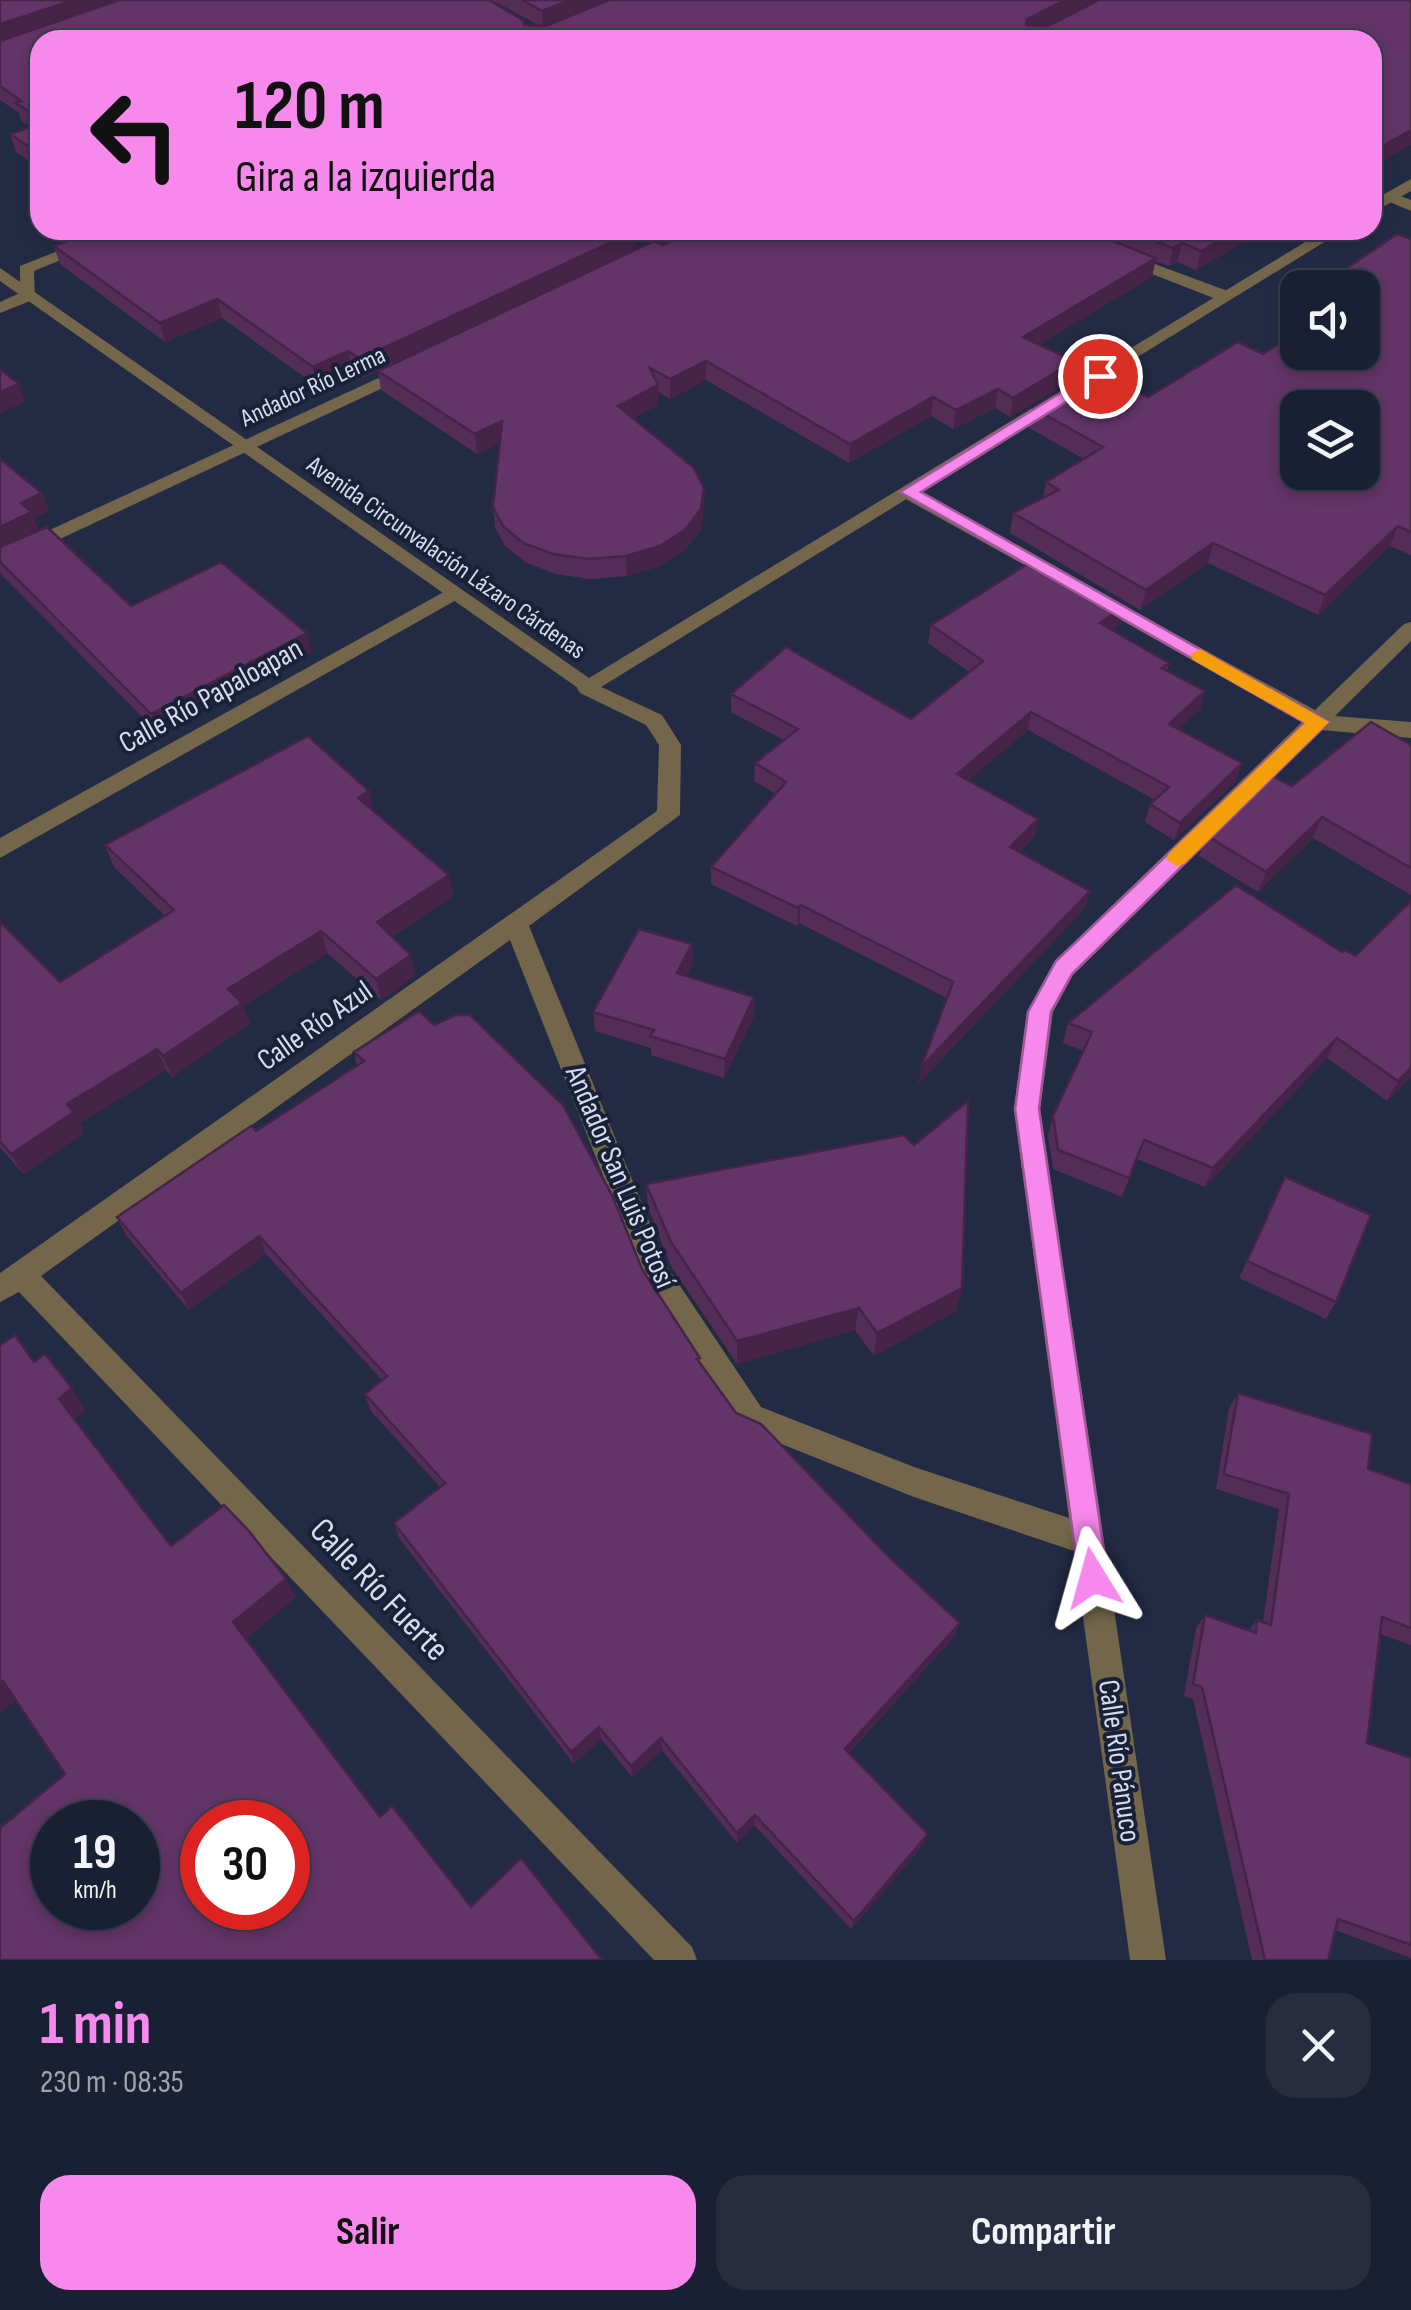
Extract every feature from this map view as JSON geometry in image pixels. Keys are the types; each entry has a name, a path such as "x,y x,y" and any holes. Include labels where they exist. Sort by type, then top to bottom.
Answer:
{"street":[{"path":"1382,202 1411,184"},
{"path":"1390,197 1411,206"},
{"path":"0,308 28,295 26,269 100,240"},
{"name":"Avenida Circunvalación Lázaro Cárdenas","path":"0,274 588,688 1320,240"},
{"path":"1106,250 1227,297"},
{"name":"Andador Río Lerma","path":"0,561 435,356"},
{"path":"909,492 1319,722 1411,730"},
{"name":"Calle Río Papaloapan","path":"0,849 451,594"},
{"name":"Calle Río Pánuco","path":"1148,1960 1027,1109 1040,1012 1064,968 1411,629"},
{"name":"Calle Río Azul","path":"10,1282 668,815 670,744 654,720 588,688"},
{"name":"Andador San Luis Potosí","path":"516,922 656,1275 750,1417 914,1482 1088,1540"},
{"name":"Calle Río Fuerte","path":"10,1282 679,1960"}],"building":[{"path":"0,0 74,0 0,24"},
{"path":"119,0 489,0 524,21 524,25 546,26 609,0 1065,0 1027,19 1026,25 1048,26 1099,0 1411,0 1411,130 1382,146 1382,30 32,30"},
{"path":"522,0 571,0 542,11"},
{"path":"30,31 30,112 0,86 0,41"},
{"path":"30,127 30,147 10,134"},
{"path":"1397,234 1411,239 1411,532 1398,526 1325,595 1213,543 1146,590 1013,513 1059,490 1046,482 1103,447 1033,408 1094,371 1148,397 1238,342 1263,354 1280,343 1280,370 1380,370 1380,270 1347,268"},
{"path":"70,240 616,240 360,359 348,351 313,367 217,299 160,323 54,246"},
{"path":"673,240 1110,240 1156,258 1023,337 1074,361 1013,398 998,389 956,410 933,397 850,444 706,361 670,379 650,368 658,385 618,406 694,468 704,488 701,509 685,530 660,546 626,556 589,559 553,554 523,543 503,526 493,507 502,421 475,434 378,371 654,241 663,245"},
{"path":"1153,240 1220,240 1201,251 1182,243 1173,248"},
{"path":"0,369 19,384 0,392"},
{"path":"0,459 42,493 21,503 32,512 0,527"},
{"path":"47,527 131,606 221,562 307,633 151,714 0,562 0,547"},
{"path":"1037,558 1125,606 1100,623 1169,663 1162,668 1205,691 1169,724 1242,763 1180,823 1150,804 1169,787 1031,712 957,774 1038,819 1010,847 1090,891 921,1067 953,982 801,905 798,908 711,867 786,782 755,763 798,729 731,694 786,647 911,719 983,661 931,625"},
{"path":"1371,722 1411,745 1411,868 1322,817 1266,872 1206,835 1268,774 1292,786"},
{"path":"308,736 369,791 358,798 449,875 377,922 411,955 376,979 321,931 228,989 242,1003 163,1056 157,1049 67,1104 74,1112 11,1154 0,1141 0,922 60,982 174,910 105,845"},
{"path":"1236,885 1342,952 1355,956 1411,901 1411,1068 1398,1081 1337,1038 1213,1168 1144,1140 1129,1178 1058,1150 1053,1116 1092,1032 1068,1023"},
{"path":"639,929 692,944 677,973 754,997 725,1059 650,1036 654,1030 593,1012"},
{"path":"419,1011 434,1025 456,1015 470,1015 563,1105 613,1197 642,1269 700,1358 697,1359 736,1413 761,1424 889,1557 960,1623 845,1749 928,1834 854,1921 755,1815 737,1833 661,1738 631,1766 599,1727 571,1752 394,1523 445,1483 365,1394 387,1376 259,1236 181,1293 117,1217 251,1126 256,1131 364,1061 354,1052"},
{"path":"968,1101 962,1288 877,1333 859,1308 737,1341 671,1242 646,1184 904,1135 914,1145"},
{"path":"1285,1177 1371,1215 1336,1302 1247,1261"},
{"path":"15,1335 34,1362 45,1354 72,1388 59,1399 171,1546 224,1505 286,1579 233,1622 380,1817 392,1806 471,1907 521,1858 602,1960 0,1960 0,1828 30,1803 30,1930 160,1930 160,1800 34,1800 65,1774 3,1681 0,1683 0,1345"},
{"path":"1238,1393 1372,1434 1368,1469 1411,1484 1411,1628 1382,1617 1367,1743 1411,1758 1411,1945 1338,1919 1328,1960 1265,1960 1202,1687 1193,1684 1205,1615 1256,1633 1257,1620 1271,1625 1289,1494 1224,1474"}],"slow traffic":[{"path":"1176,859 1319,722 1200,655"}],"route":[{"path":"1093,1578 1027,1109 1040,1012 1064,968 1242,792 1319,722 909,492 1100,376"}]}
